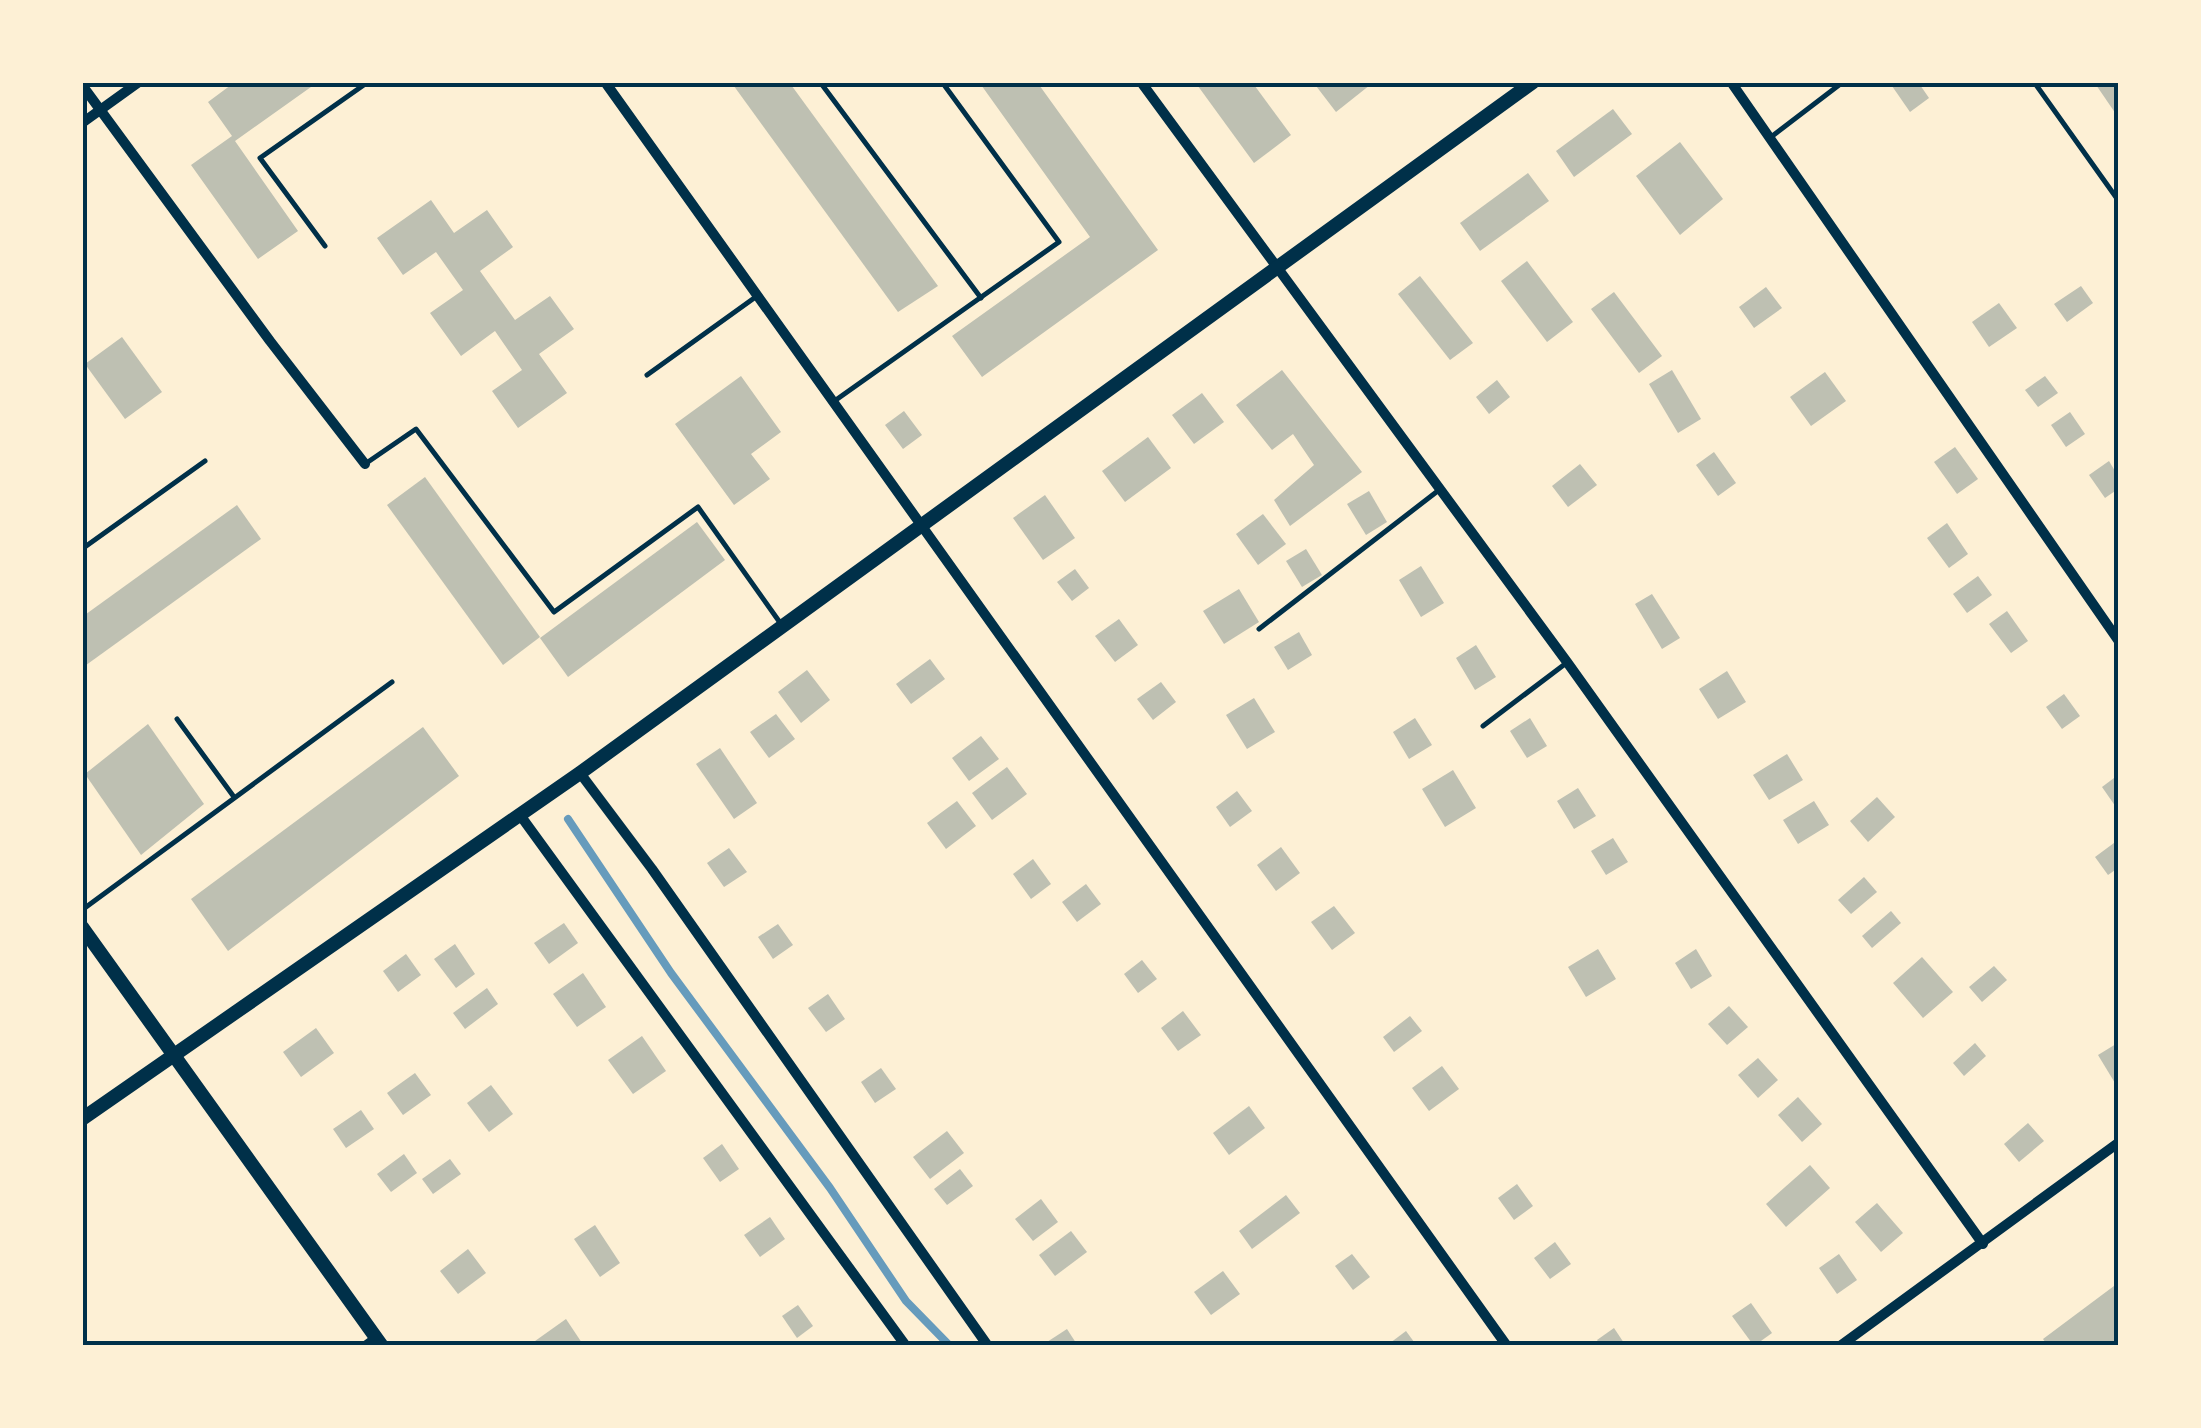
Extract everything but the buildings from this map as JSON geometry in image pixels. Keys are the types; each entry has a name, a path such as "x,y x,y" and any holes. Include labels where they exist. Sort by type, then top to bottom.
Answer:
{"main road":[{"path":"82,1118 520,815 1532,82"},
{"path":"82,927 378,1341"}],"street":[{"path":"82,123 139,82"},
{"path":"605,82 1507,1346"},
{"path":"1141,82 1567,662 1983,1244"},
{"path":"1731,82 2118,640"},
{"path":"82,85 365,464"},
{"path":"580,772 988,1346"},
{"path":"520,815 906,1346"},
{"path":"1840,1346 2118,1143"}],"lane":[{"path":"325,246 260,158 368,82"},
{"path":"820,82 981,298"},
{"path":"833,402 1059,242 942,82"},
{"path":"1771,137 1843,82"},
{"path":"2034,82 2118,200"},
{"path":"647,375 757,296"},
{"path":"365,464 416,429 554,612 698,507 782,626"},
{"path":"82,549 205,461"},
{"path":"1259,629 1439,490"},
{"path":"1483,726 1567,662"},
{"path":"82,910 392,682"},
{"path":"177,719 235,798"},
{"path":"361,1346 378,1341"}],"waterway":[{"path":"568,819 671,973 830,1188 906,1301 950,1346"}]}
